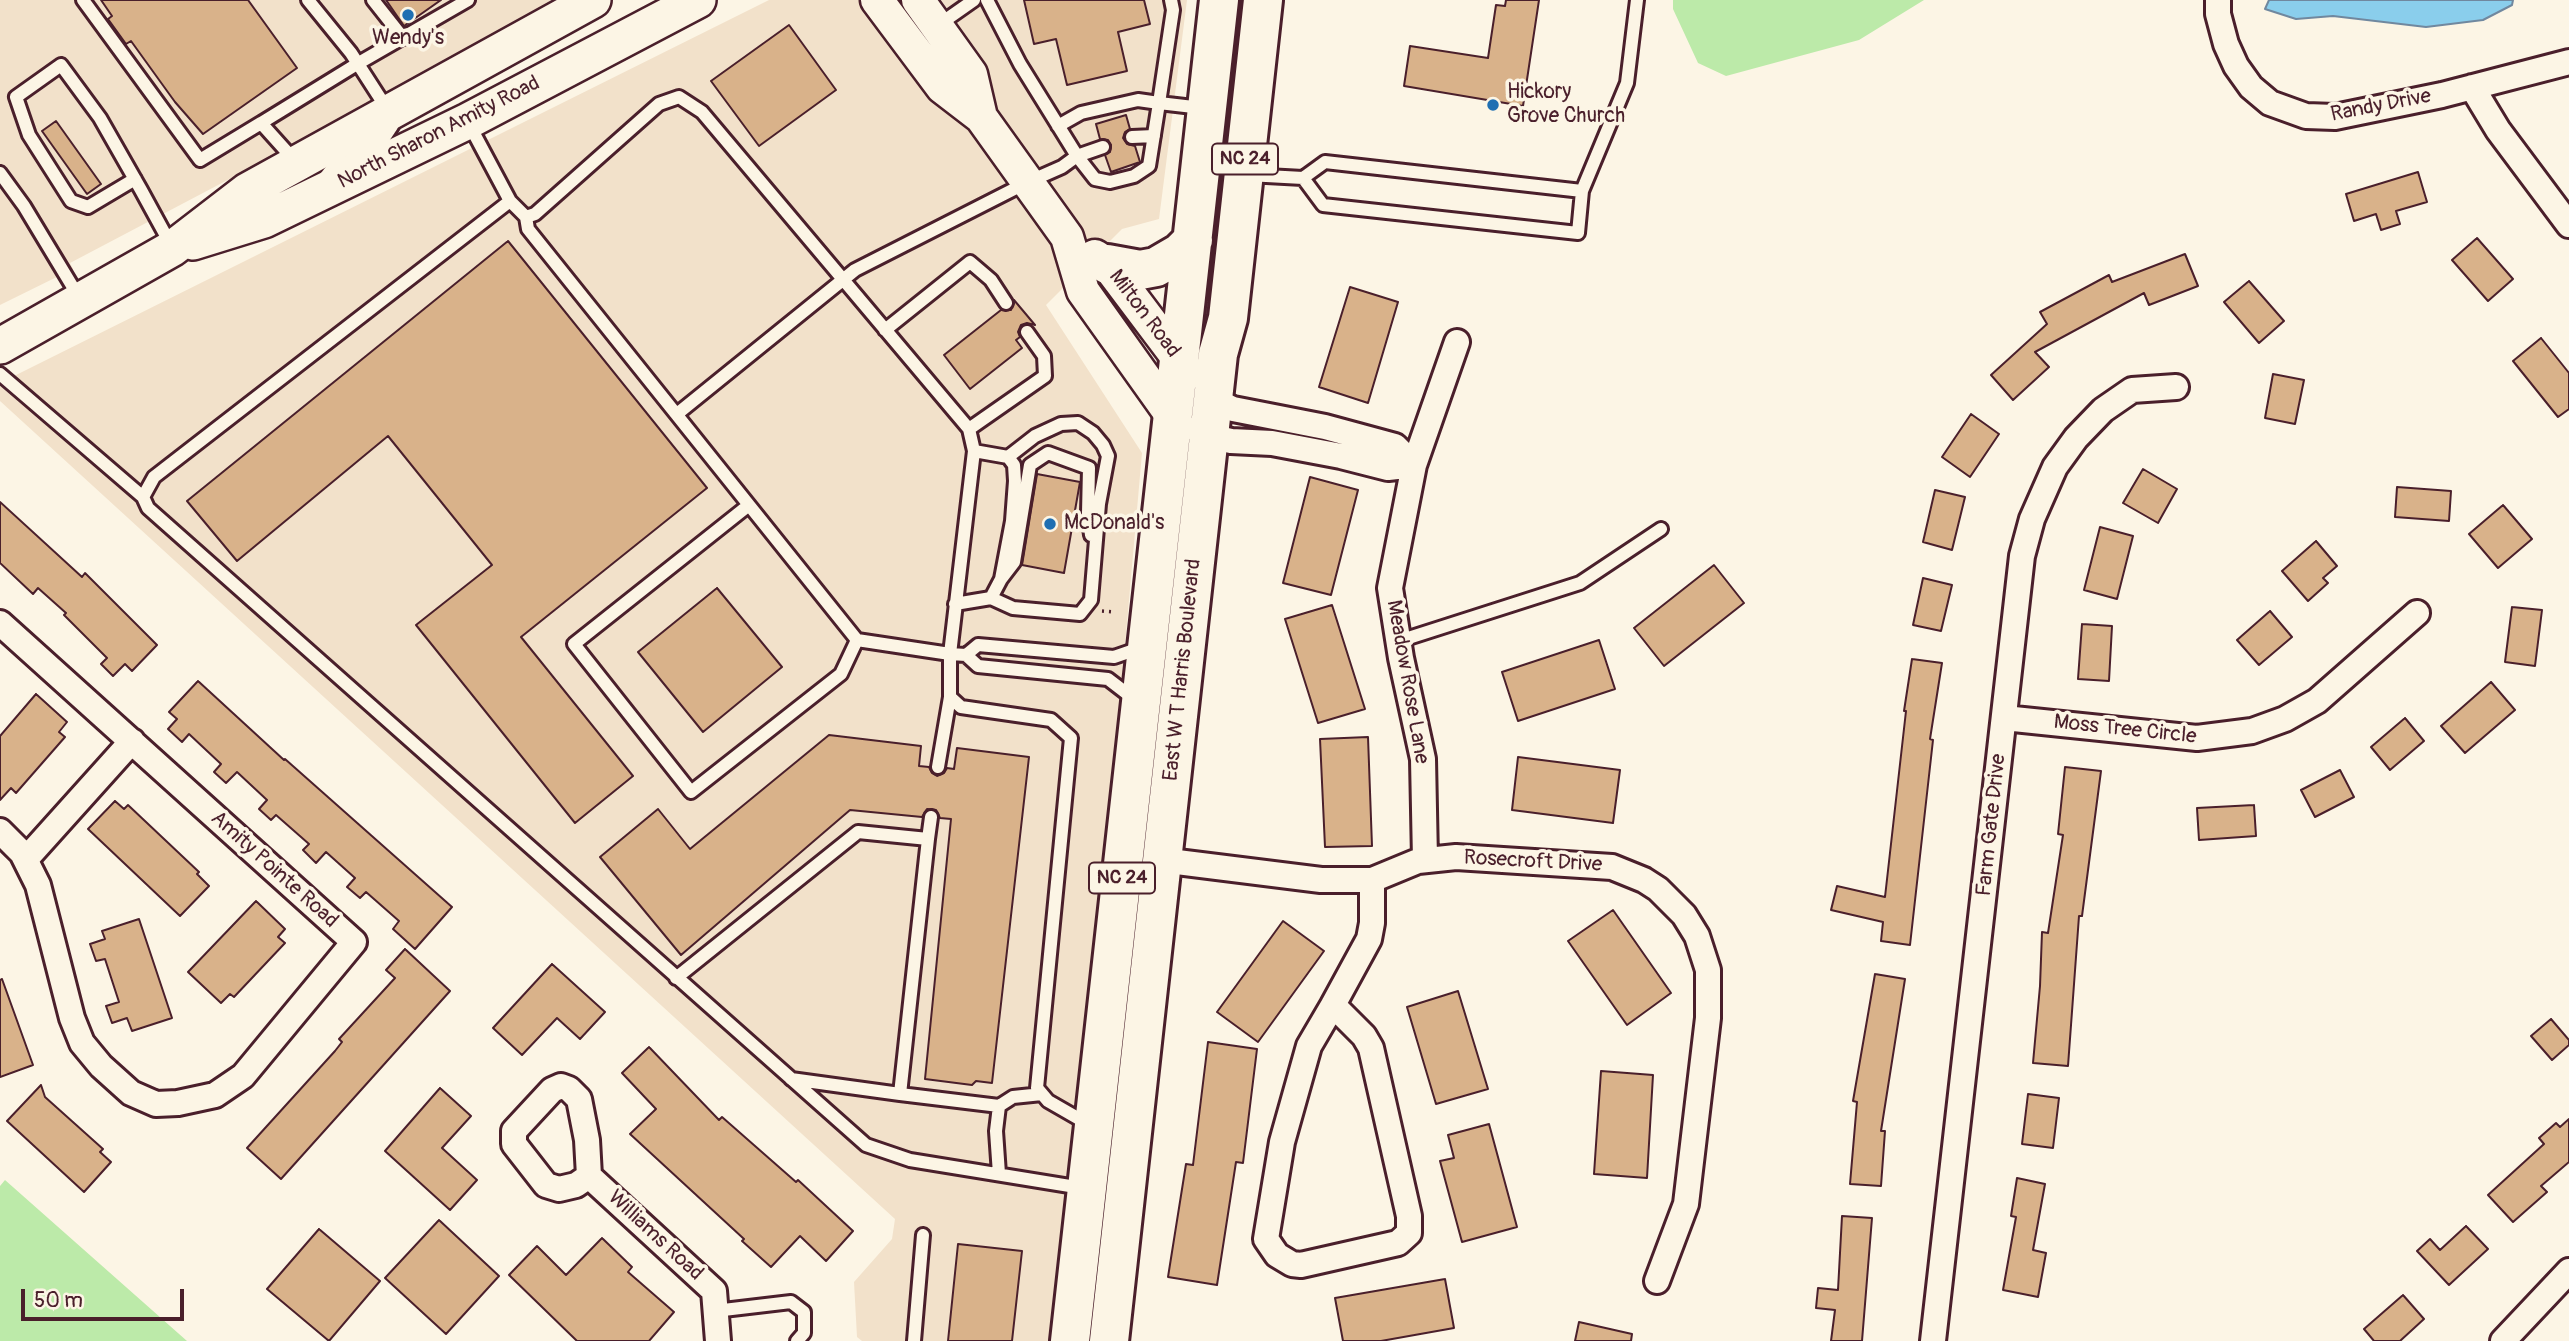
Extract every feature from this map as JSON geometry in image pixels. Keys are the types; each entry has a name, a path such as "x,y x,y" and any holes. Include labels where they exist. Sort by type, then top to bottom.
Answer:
{"main road":[{"name":"North Sharon Amity Road","path":"173,248 264,220 309,199 468,121 698,0"},
{"name":"East W T Harris Boulevard","path":"1109,1341 1111,1142 1140,703 1219,0"},
{"name":"East W T Harris Boulevard","path":"1070,1341 1086,1189 1111,1142 1161,860 1218,354 1228,318 1263,0"},
{"name":"North Sharon Amity Road","path":"0,346 173,248 247,191 576,4"},
{"path":"1107,264 1140,270 1156,267 1174,257 1193,240"}],"street":[{"name":"Milton Road","path":"877,0 942,87 981,117 1068,237 1107,264 1178,361 1211,418"},
{"name":"Milton Road","path":"918,0 971,74 981,117"},
{"name":"Randy Drive","path":"2218,0 2221,30 2235,66 2251,87 2270,103 2306,116 2334,117 2472,87 2569,62"},
{"path":"2472,87 2498,130 2569,225"},
{"name":"Milton Road","path":"1068,237 1083,291 1172,416"},
{"name":"Meadow Rose Lane","path":"1425,860 1423,759 1390,588 1414,465 1457,342"},
{"name":"Farm Gate Drive","path":"1933,1341 2022,556 2032,519 2056,467 2076,439 2120,396 2142,388 2176,387"},
{"path":"1172,416 1211,418 1233,409 1325,427 1395,446 1414,465"},
{"path":"1211,418 1231,441 1272,443 1388,468 1414,465"},
{"name":"Moss Tree Circle","path":"2004,718 2197,738 2252,731 2286,719 2317,701 2417,614"},
{"name":"Amity Pointe Road","path":"0,623 354,942 243,1076 215,1095 177,1103 156,1104 131,1093 101,1066 82,1043 72,1018 38,885 26,859 0,831"},
{"path":"26,859 132,741"},
{"name":"Rosecroft Drive","path":"1161,860 1321,880 1372,880 1410,863 1456,857 1612,867 1658,890 1684,915 1697,936 1708,970 1708,1018 1686,1204 1657,1281"},
{"path":"1333,1006 1364,1036 1371,1048 1409,1216 1409,1233 1398,1243 1300,1265 1292,1264 1277,1255 1266,1239 1282,1142 1309,1046 1369,939 1372,923 1372,880"},
{"name":"Williams Road","path":"589,1176 714,1291 718,1341"},
{"path":"2502,1341 2569,1271"}],"lane":[{"path":"82,0 200,160 468,0"},
{"path":"308,0 357,64 389,112 392,126 388,134 335,165 309,199"},
{"path":"373,0 402,38"},
{"path":"937,26 974,0"},
{"path":"987,0 1020,64 1077,156 1095,179 1110,182 1135,176 1149,166 1172,10 1171,0"},
{"path":"1303,178 1323,205 1578,233 1583,191 1627,83 1637,0"},
{"path":"135,179 88,207 71,201 29,135 16,97 61,65 100,118 135,179 173,248"},
{"path":"526,217 535,214 659,104 680,97 702,112 969,429 974,451 950,654 950,696 938,767"},
{"path":"1058,126 1081,113 1138,100 1206,108"},
{"path":"468,121 510,201 526,217 528,229 858,640 966,655 978,666 1108,679 1140,703"},
{"path":"261,123 297,163"},
{"path":"1132,137 1154,136"},
{"path":"677,414 842,278 1062,167 1077,156 1102,147"},
{"path":"1243,174 1303,178 1325,162 1583,191"},
{"path":"0,173 24,205 80,299"},
{"path":"143,497 154,477 510,201"},
{"path":"885,330 970,262 991,280 1006,303"},
{"path":"969,429 1045,376 1044,356 1027,332"},
{"path":"0,374 143,497 148,508 866,1145 910,1160 1086,1189"},
{"path":"956,604 991,598 1013,608 1080,614 1091,600 1099,504 1108,456 1103,445 1093,433 1077,423 1060,424 1035,436 1008,457"},
{"path":"974,451 1008,457 1014,465 1012,521 1001,579"},
{"path":"991,598 1014,562 1030,465 1048,453 1089,468 1088,513 1094,553"},
{"path":"749,505 574,644 691,792 841,674 858,640"},
{"path":"1399,641 1580,583 1661,529"},
{"path":"966,655 978,645 1114,657 1147,646"},
{"path":"950,696 961,707 1051,720 1071,738 1037,1088 1048,1101 1111,1142"},
{"path":"900,1094 931,817"},
{"path":"676,978 858,832 928,839"},
{"path":"790,1079 999,1106 1013,1097 1042,1094"},
{"path":"999,1106 996,1131 999,1174"},
{"path":"914,1341 923,1235"},
{"path":"715,1311 792,1302 804,1312 804,1333 797,1341"}],"shaded area":[{"path":"0,0 560,0 539,16 70,263 73,269 0,305"},
{"path":"769,0 1187,0 1159,219 1122,229 1046,305 1142,453 1062,1341 862,1341 857,1337 854,1282 892,1239 895,1219 0,401 0,383"}],"green space":[{"path":"1673,0 1924,0 1859,40 1726,76 1698,63 1673,9"},
{"path":"5,1180 187,1341 0,1341 0,1186"}],"water":[{"path":"2269,0 2513,0 2512,5 2483,20 2426,27 2333,16 2296,19 2265,9"}],"building":[{"path":"101,0 248,0 297,68 203,134 175,102 131,41 126,44 108,19 112,16"},
{"name":"Wendy's","path":"386,0 441,0 404,26"},
{"path":"1024,0 1144,0 1150,24 1118,32 1127,71 1067,85 1056,39 1034,44"},
{"path":"1506,0 1539,0 1523,106 1404,86 1410,46 1488,58 1496,5 1505,6"},
{"path":"789,25 836,90 759,146 711,81"},
{"path":"1126,115 1130,129 1125,132 1123,138 1127,144 1135,146 1140,162 1111,172 1105,155 1110,152 1111,145 1108,140 1100,139 1096,124"},
{"path":"56,121 101,184 87,194 42,131"},
{"path":"2418,172 2427,202 2396,211 2400,224 2381,230 2376,214 2354,221 2346,194"},
{"path":"2477,238 2513,279 2488,301 2452,260"},
{"path":"508,241 707,488 521,637 633,776 575,823 416,625 492,565 388,436 237,561 187,501"},
{"path":"2185,254 2198,286 2149,305 2144,293 2035,352 2049,367 2013,400 1991,375 2047,324 2040,312 2109,275 2112,282"},
{"path":"2249,281 2284,321 2259,343 2224,302"},
{"path":"1350,287 1398,302 1368,403 1319,387"},
{"path":"1014,300 1035,325 1021,325 1018,332 1020,337 1016,340 1022,348 970,389 944,355 1001,310 1011,310"},
{"path":"2541,338 2569,373 2569,409 2558,417 2513,361"},
{"path":"2273,374 2304,380 2295,424 2265,418"},
{"path":"1971,414 1999,434 1970,477 1942,457"},
{"path":"2143,469 2177,489 2158,523 2123,503"},
{"name":"McDonald's","path":"1037,474 1080,482 1064,573 1022,565"},
{"path":"1310,477 1358,490 1331,595 1283,583"},
{"path":"2397,487 2451,491 2449,521 2395,517"},
{"path":"1935,490 1965,497 1952,550 1923,542"},
{"path":"0,502 82,577 85,573 157,645 132,671 125,664 113,676 101,664 107,658 64,615 66,613 38,588 33,594 0,563"},
{"path":"2503,505 2532,539 2498,568 2469,534"},
{"path":"2100,527 2133,536 2117,599 2084,590"},
{"path":"2316,541 2337,566 2323,578 2328,583 2308,601 2282,571"},
{"path":"1714,565 1744,603 1664,666 1634,628"},
{"path":"1923,578 1952,585 1941,631 1913,625"},
{"path":"717,588 782,667 703,732 638,652"},
{"path":"1332,605 1365,709 1318,723 1285,619"},
{"path":"2512,607 2542,610 2535,666 2505,662"},
{"path":"2270,611 2292,637 2259,665 2237,640"},
{"path":"2082,624 2112,626 2109,681 2078,679"},
{"path":"1599,640 1615,689 1518,721 1502,672"},
{"path":"1912,659 1942,663 1930,739 1933,740 1910,945 1881,941 1883,922 1831,910 1837,886 1885,897"},
{"path":"198,681 452,907 415,949 393,929 399,921 366,892 360,898 347,887 355,878 326,852 316,863 303,850 309,844 276,815 271,820 259,809 267,800 237,772 226,783 214,772 221,764 189,734 182,742 168,729 177,719 169,712"},
{"path":"2491,682 2515,710 2465,753 2441,726"},
{"path":"36,694 67,722 59,732 65,737 16,793 11,788 0,800 0,736"},
{"path":"2405,718 2424,741 2390,770 2371,747"},
{"path":"829,735 921,746 919,766 929,767 937,776 947,768 954,769 957,748 1029,757 992,1083 976,1081 972,1085 925,1079 951,819 940,818 936,810 927,809 922,817 850,810 681,955 600,857 658,809 690,849"},
{"path":"1368,737 1372,846 1325,847 1320,739"},
{"path":"1518,757 1620,770 1613,823 1512,810"},
{"path":"2065,767 2101,771 2082,916 2079,916 2068,1066 2033,1063 2042,932 2048,933 2063,835 2058,834"},
{"path":"2340,770 2354,797 2315,817 2301,790"},
{"path":"115,801 124,809 128,805 199,872 197,874 209,886 180,916 88,829"},
{"path":"2254,805 2256,836 2199,840 2197,808"},
{"path":"256,901 285,929 278,937 285,943 234,997 230,994 221,1003 188,972"},
{"path":"1613,910 1671,993 1627,1025 1568,941"},
{"path":"139,919 172,1018 132,1031 127,1018 112,1023 106,1006 119,1002 105,959 96,961 90,944 105,939 102,931"},
{"path":"1283,921 1324,951 1258,1042 1217,1012"},
{"path":"405,949 450,991 281,1179 247,1148 335,1051 342,1042 339,1039 395,978 386,970"},
{"path":"552,964 605,1012 580,1039 557,1018 522,1055 493,1028"},
{"path":"1875,974 1905,979 1881,1131 1885,1131 1881,1186 1850,1184 1857,1102 1853,1101"},
{"path":"2,979 33,1065 0,1077 0,980"},
{"path":"1458,991 1488,1089 1436,1104 1407,1007"},
{"path":"2551,1019 2569,1040 2569,1045 2552,1060 2531,1036"},
{"path":"1208,1042 1257,1049 1243,1163 1236,1162 1217,1285 1168,1277 1186,1164 1193,1165"},
{"path":"649,1047 719,1120 722,1117 796,1182 798,1180 853,1231 826,1261 800,1236 771,1267 630,1134 656,1109 622,1073"},
{"path":"1601,1071 1653,1075 1647,1178 1594,1174"},
{"path":"41,1085 45,1097 103,1149 100,1152 111,1162 84,1192 7,1121"},
{"path":"440,1088 471,1116 442,1148 477,1180 450,1210 385,1151"},
{"path":"2028,1094 2059,1098 2053,1148 2022,1144"},
{"path":"2569,1119 2569,1162 2541,1186 2547,1192 2513,1222 2488,1195 2544,1144 2539,1138 2556,1123 2560,1127"},
{"path":"1489,1124 1517,1227 1462,1242 1440,1161 1454,1158 1448,1135"},
{"path":"2017,1178 2045,1184 2033,1250 2046,1253 2038,1297 2003,1290 2016,1217 2011,1216"},
{"path":"1842,1216 1872,1218 1862,1341 1831,1341 1835,1310 1816,1308 1818,1288 1838,1290"},
{"path":"439,1220 499,1276 446,1334 385,1278"},
{"path":"2466,1226 2488,1249 2449,1285 2417,1251 2430,1239 2440,1250"},
{"path":"319,1229 380,1281 329,1341 267,1289"},
{"path":"602,1238 632,1267 628,1272 674,1312 649,1341 577,1341 509,1275 537,1246 566,1275"},
{"path":"958,1244 1022,1251 1012,1341 948,1341"},
{"path":"1445,1279 1454,1328 1381,1341 1343,1341 1335,1298"},
{"path":"2403,1295 2424,1319 2400,1341 2374,1341 2364,1329"},
{"path":"1579,1322 1632,1334 1631,1341 1575,1341"}],"place":[{"name":"Wendy's","path":"408,15"},
{"name":"Hickory Grove Church","path":"1493,105"},
{"name":"McDonald's","path":"1050,524"}]}
